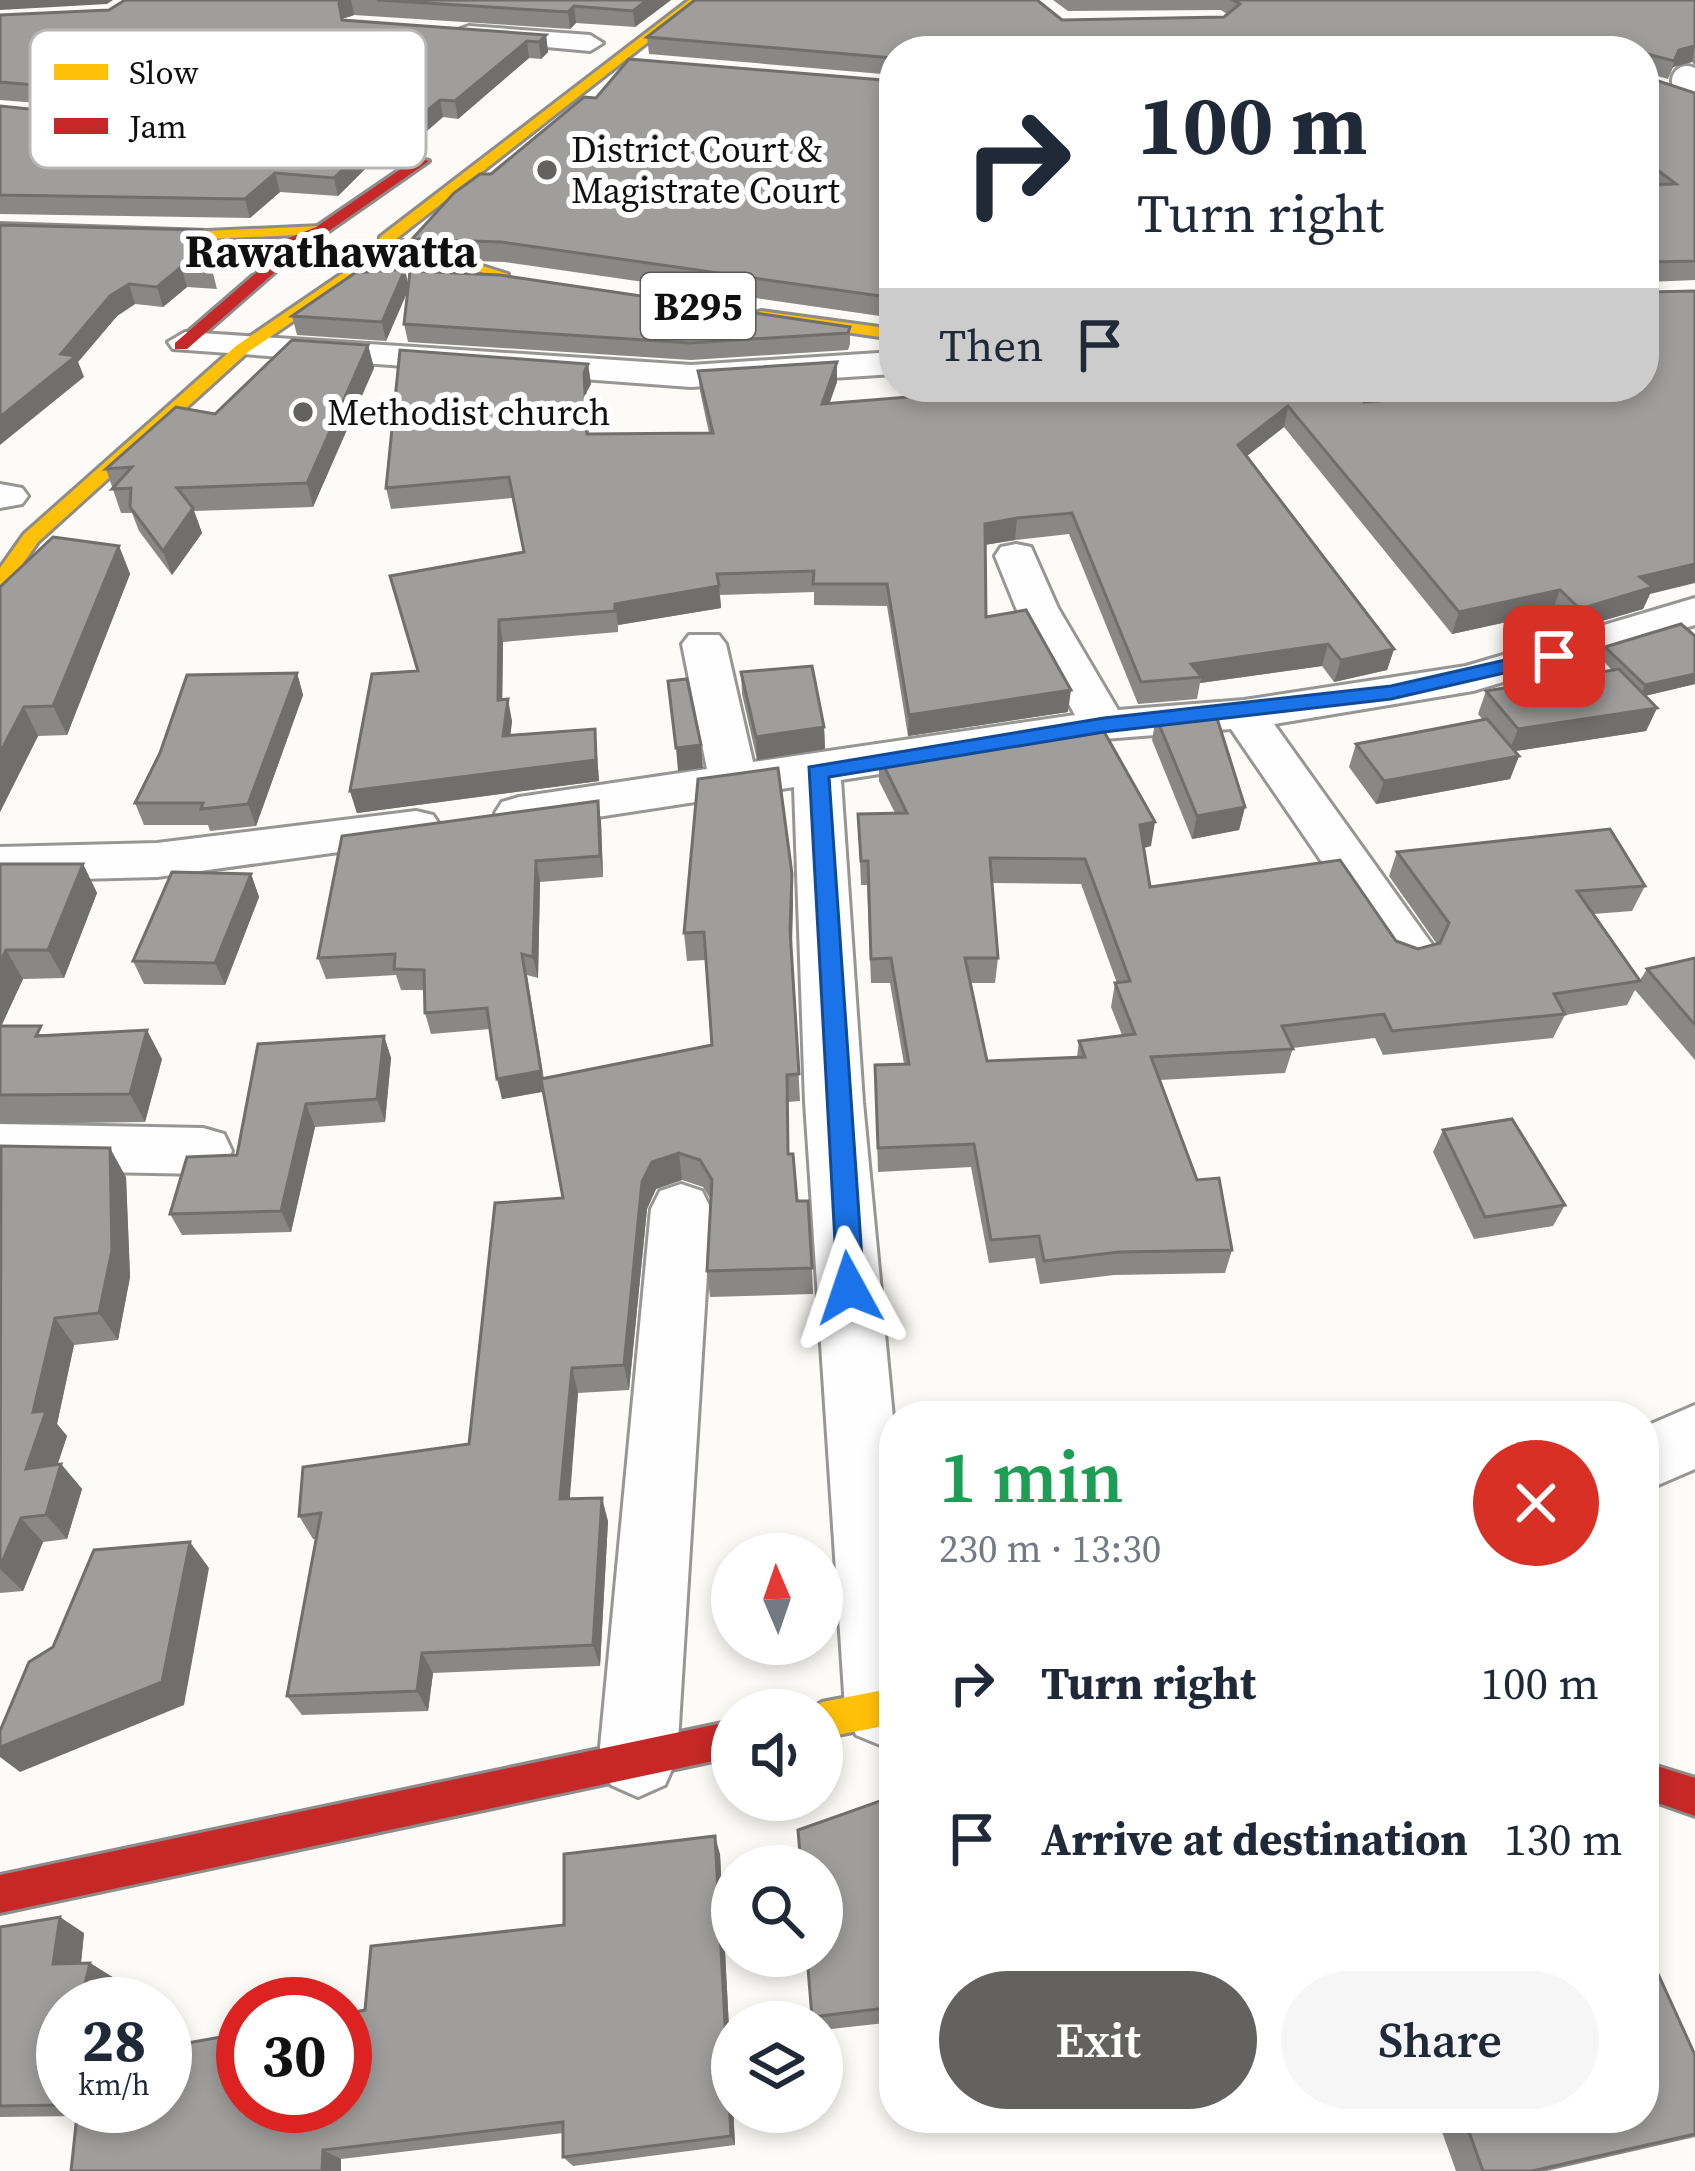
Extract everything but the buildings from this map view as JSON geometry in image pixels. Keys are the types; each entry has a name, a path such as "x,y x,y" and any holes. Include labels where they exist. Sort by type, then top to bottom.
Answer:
{"main road":[{"path":"555,69 652,0"},
{"path":"0,582 31,538 242,349 349,272 382,257 385,241 697,0"},
{"path":"426,157 438,149"},
{"path":"153,370 278,262 282,246 321,230 411,168"},
{"path":"0,228 207,235 356,229 514,279 305,274 207,235"},
{"name":"B295","path":"736,312 879,332"},
{"path":"843,1716 879,1709"},
{"path":"0,1894 711,1743"},
{"path":"1659,1785 1695,1797"}],"street":[{"path":"440,32 590,43"},
{"path":"614,64 658,68"},
{"path":"185,342 692,376 879,364"},
{"path":"1016,556 1037,608 1104,725"},
{"path":"0,864 157,860 734,784 1104,725 1244,713 1473,678 1695,611"},
{"path":"704,644 734,784"},
{"path":"1244,713 1410,950"},
{"path":"817,772 834,1102 879,1606"},
{"path":"0,1147 203,1151"},
{"path":"638,1758 681,1209"},
{"path":"1659,1453 1695,1436"}],"traffic: slow":[{"path":"0,582 31,538 242,349 386,251 385,240 696,0"},
{"path":"0,228 207,235 321,230"},
{"path":"385,240 503,277"},
{"path":"761,316 879,332"},
{"path":"843,1716 879,1709"}],"traffic: jam":[{"path":"181,346 278,262 282,246 321,230 412,168"},
{"path":"0,1894 711,1743"},
{"path":"1659,1785 1695,1797"}],"place":[{"name":"District Court & Magistrate Court","path":"547,170"},
{"name":"Methodist church","path":"303,412"}],"district":[{"name":"Rawathawatta","path":"331,251"}],"route":[{"path":"849,1288 817,772 1104,725 1391,693 1554,656"}]}
